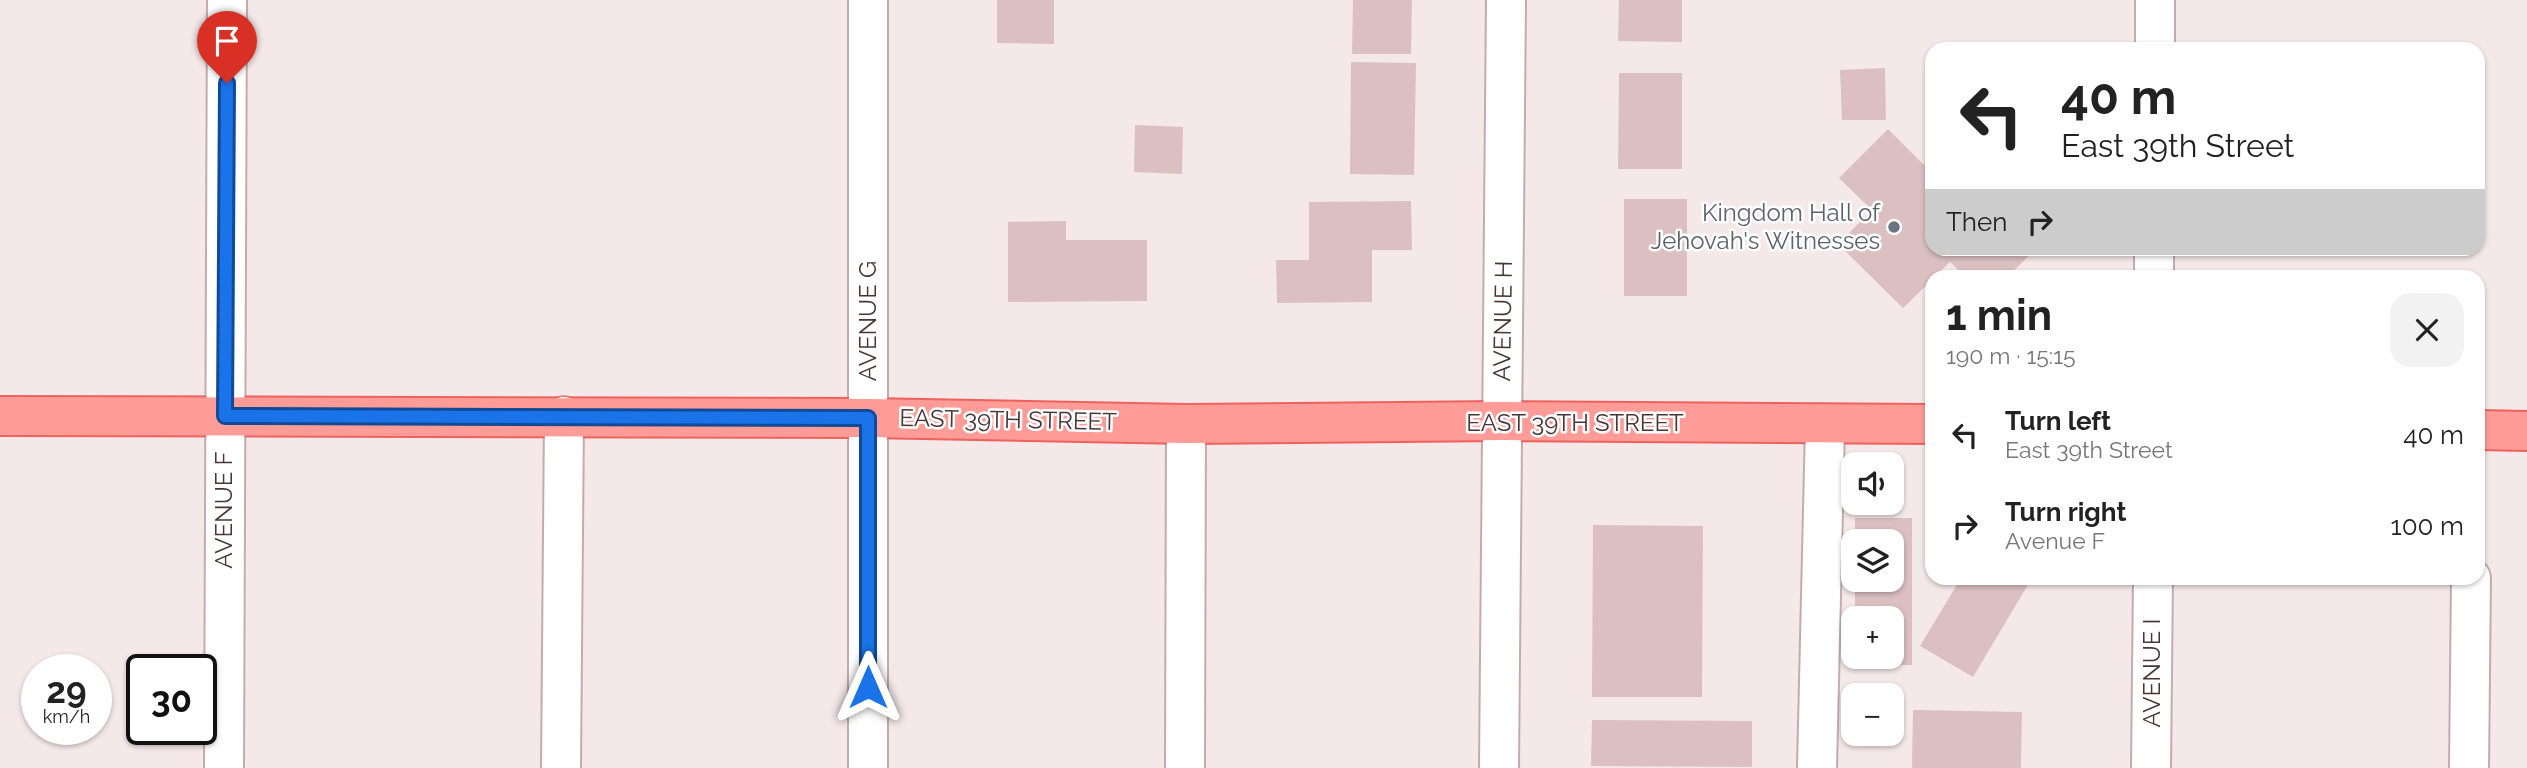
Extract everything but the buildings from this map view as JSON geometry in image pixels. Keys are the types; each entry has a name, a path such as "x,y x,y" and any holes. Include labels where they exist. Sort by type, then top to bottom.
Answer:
{"main road":[{"name":"EAST 39TH STREET","path":"0,416 868,418 1186,424 1502,421 1925,424"},
{"path":"2485,430 2527,431"}],"street":[{"name":"AVENUE F","path":"224,768 227,0"},
{"name":"AVENUE G","path":"868,0 868,768"},
{"name":"AVENUE H","path":"1499,768 1506,0"},
{"path":"2155,0 2155,42"},
{"path":"561,768 564,416"},
{"path":"1185,768 1186,424"},
{"path":"1817,768 1825,425"},
{"name":"AVENUE I","path":"2151,768 2153,585"},
{"path":"2469,768 2471,585"}],"place":[{"name":"Kingdom Hall of Jehovah's Witnesses","path":"1894,227"}],"route":[{"path":"227,83 225,416 868,418 868,687"}]}
